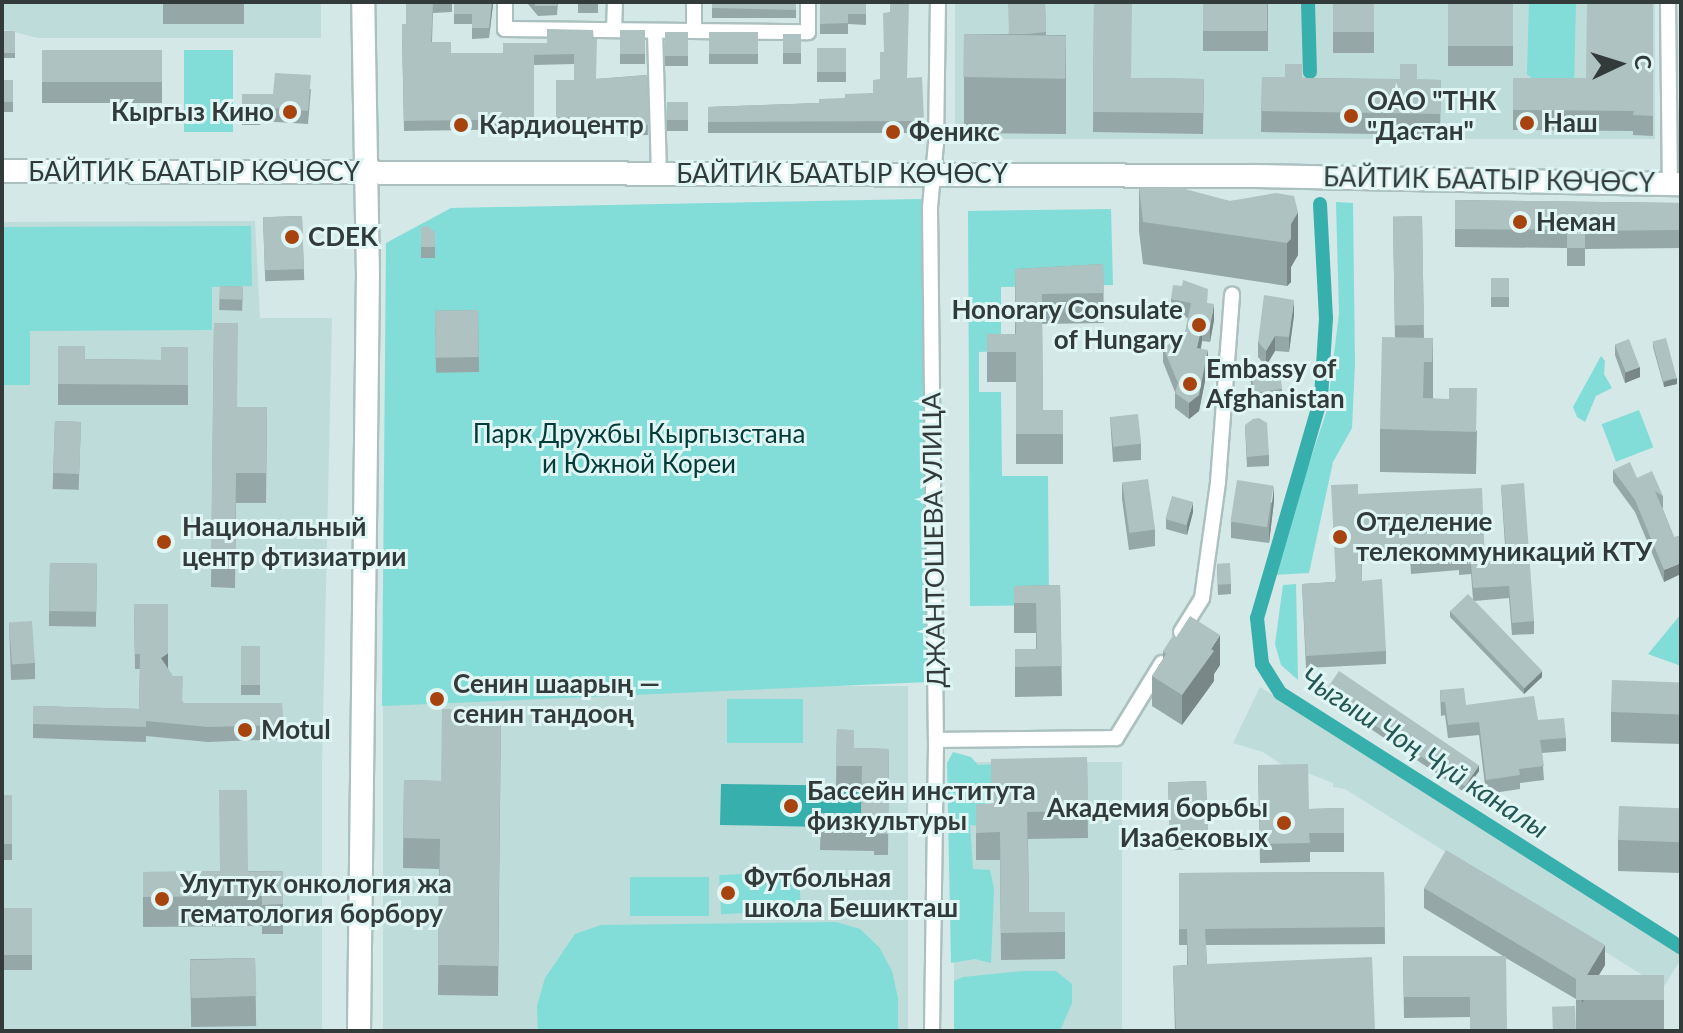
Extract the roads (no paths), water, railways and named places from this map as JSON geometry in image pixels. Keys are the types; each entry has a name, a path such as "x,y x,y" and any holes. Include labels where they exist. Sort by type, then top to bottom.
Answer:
{"main road":[{"path":"359,1031 366,499 363,2"},
{"name":"БАЙТИК БААТЫР КӨЧӨСҮ","path":"2,171 933,174 1675,184"}],"street":[{"path":"505,2 505,29 808,32 808,2"},
{"path":"614,30 615,2"},
{"path":"694,2 694,31"},
{"name":"ДЖАНТОШЕВА УЛИЦА","path":"932,1031 936,740 930,207 938,2"},
{"path":"1668,2 1675,184"},
{"path":"655,31 659,173"},
{"path":"936,740 1116,738 1202,598 1218,482 1232,295"}],"waterway":[{"name":"Чыгыш Чоң Чүй каналы","path":"1308,2 1310,72"},
{"name":"Чыгыш Чоң Чүй каналы","path":"1320,204 1326,318 1321,398 1257,618 1262,664 1280,693 1681,947"}],"place":[{"name":"Кыргыз Кино","path":"290,112"},
{"name":"ОАО \"ТНК \"Дастан\"","path":"1351,116"},
{"name":"Наш","path":"1527,123"},
{"name":"Кардиоцентр","path":"461,125"},
{"name":"Феникс","path":"893,132"},
{"name":"Неман","path":"1520,222"},
{"name":"CDEK","path":"292,237"},
{"name":"Honorary Consulate of Hungary","path":"1199,325"},
{"name":"Embassy of Afghanistan","path":"1190,384"},
{"name":"Отделение телекоммуникаций КТУ","path":"1340,537"},
{"name":"Национальный центр фтизиатрии","path":"164,542"},
{"name":"Сенин шаарың — сенин тандооң","path":"437,699"},
{"name":"Motul","path":"245,730"},
{"name":"Бассейн института физкультуры","path":"791,806"},
{"name":"Академия борьбы Изабековых","path":"1284,823"},
{"name":"Футбольная школа Бешикташ","path":"728,893"},
{"name":"Улуттук онкология жа гематология борбору","path":"162,899"}],"park label":[{"name":"Парк Дружбы Кыргызстана и Южной Кореи","path":"639,449"}]}
